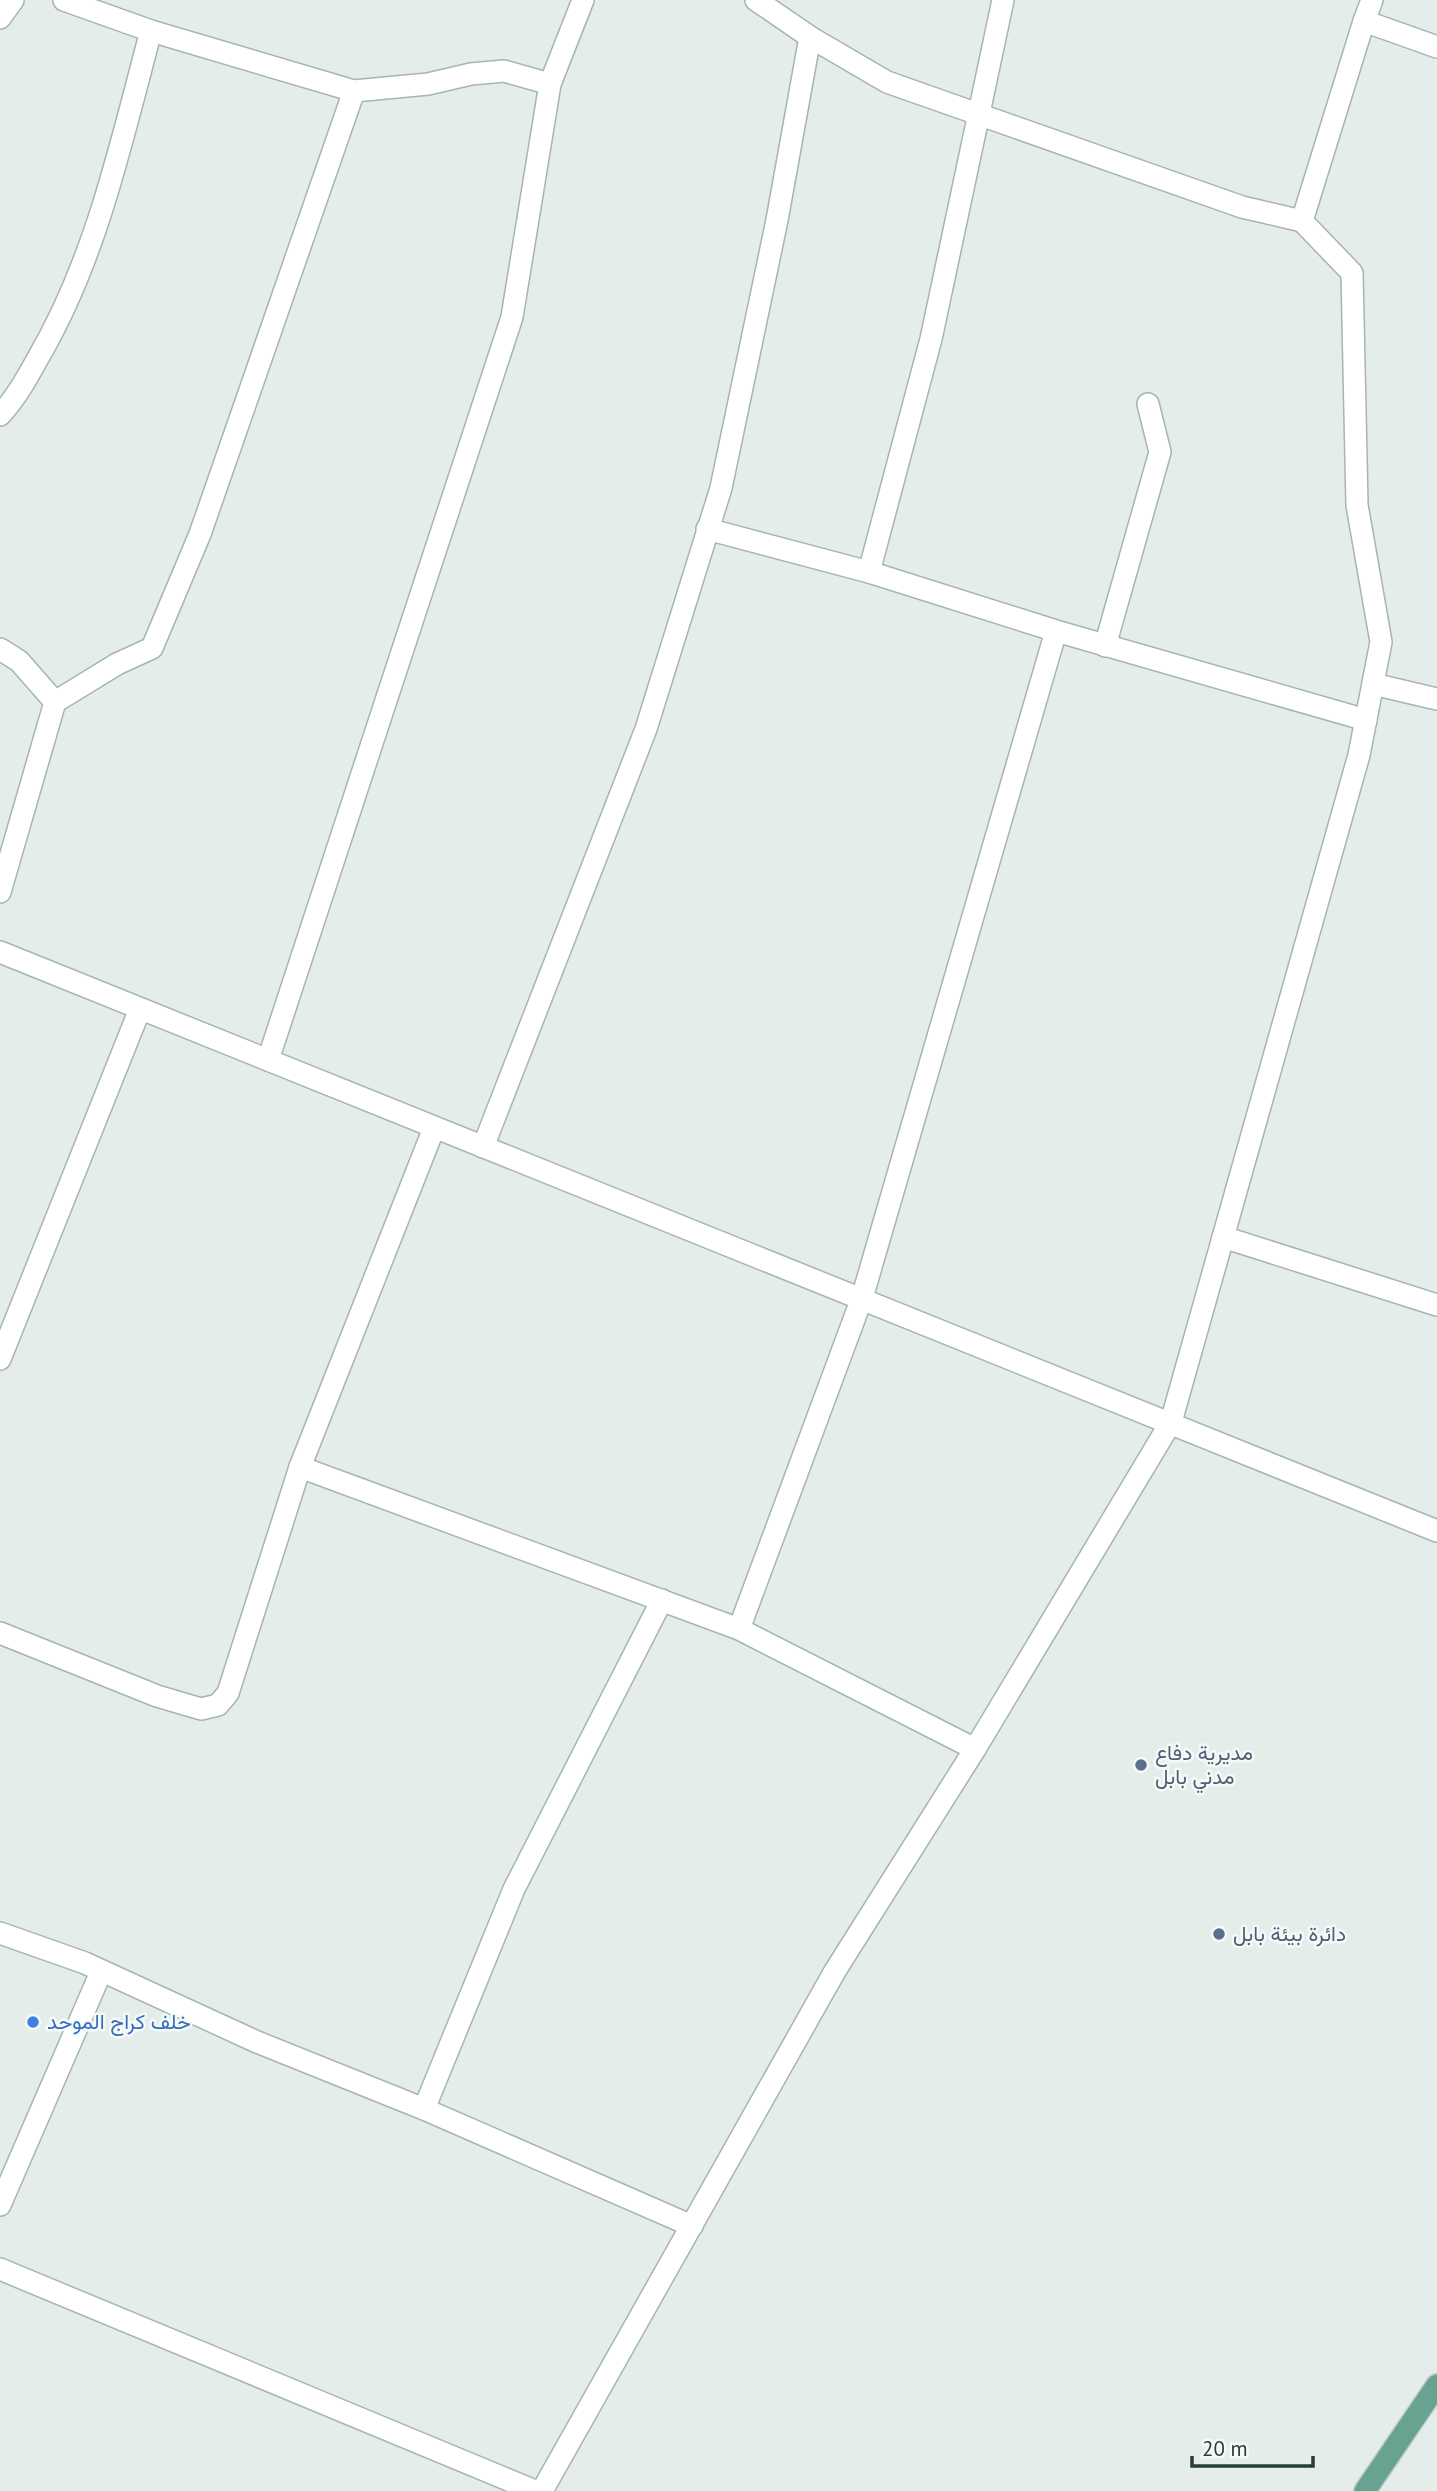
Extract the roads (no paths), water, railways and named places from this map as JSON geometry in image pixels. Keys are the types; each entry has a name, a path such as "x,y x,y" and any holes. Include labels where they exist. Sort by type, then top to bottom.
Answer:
{"main road":[{"path":"1365,2491 1437,2385"}],"street":[{"path":"0,18 13,0"},
{"path":"64,0 152,31 354,91 428,84 471,74 504,71 550,84"},
{"path":"268,1060 512,317 550,84 583,0"},
{"path":"542,2491 835,1970 975,1749 1171,1422 1366,720 1381,642 1357,505 1352,273 1302,221 1241,207 887,82 810,37 756,0"},
{"path":"869,572 931,339 1003,0"},
{"path":"1302,221 1372,0"},
{"path":"1364,21 1437,47"},
{"path":"0,415 13,402 59,322 94,233 152,31"},
{"path":"483,1147 646,729 721,488 777,220 810,37"},
{"path":"0,892 55,702 117,664 152,648 200,534 354,91"},
{"path":"1105,646 1160,452 1148,404"},
{"path":"708,529 869,572 1105,646 1366,720"},
{"path":"739,1629 862,1298 1056,631"},
{"path":"0,649 19,661 55,702"},
{"path":"1373,684 1437,699"},
{"path":"0,953 1437,1531"},
{"path":"1,1353 140,1009"},
{"path":"0,1633 157,1696 201,1709 218,1705 228,1693 300,1467 434,1128"},
{"path":"1223,1237 1437,1305"},
{"path":"300,1467 739,1629 975,1749"},
{"path":"424,2109 514,1889 662,1600"},
{"path":"0,1933 101,1972 257,2042 424,2109 692,2226"},
{"path":"0,2205 101,1972"},
{"path":"0,2269 535,2491"}],"place":[{"name":"مديرية دفاع مدني بابل","path":"1141,1765"},
{"name":"دائرة بيئة بابل","path":"1219,1934"},
{"name":"خلف كراج الموحد","path":"33,2022"}]}
